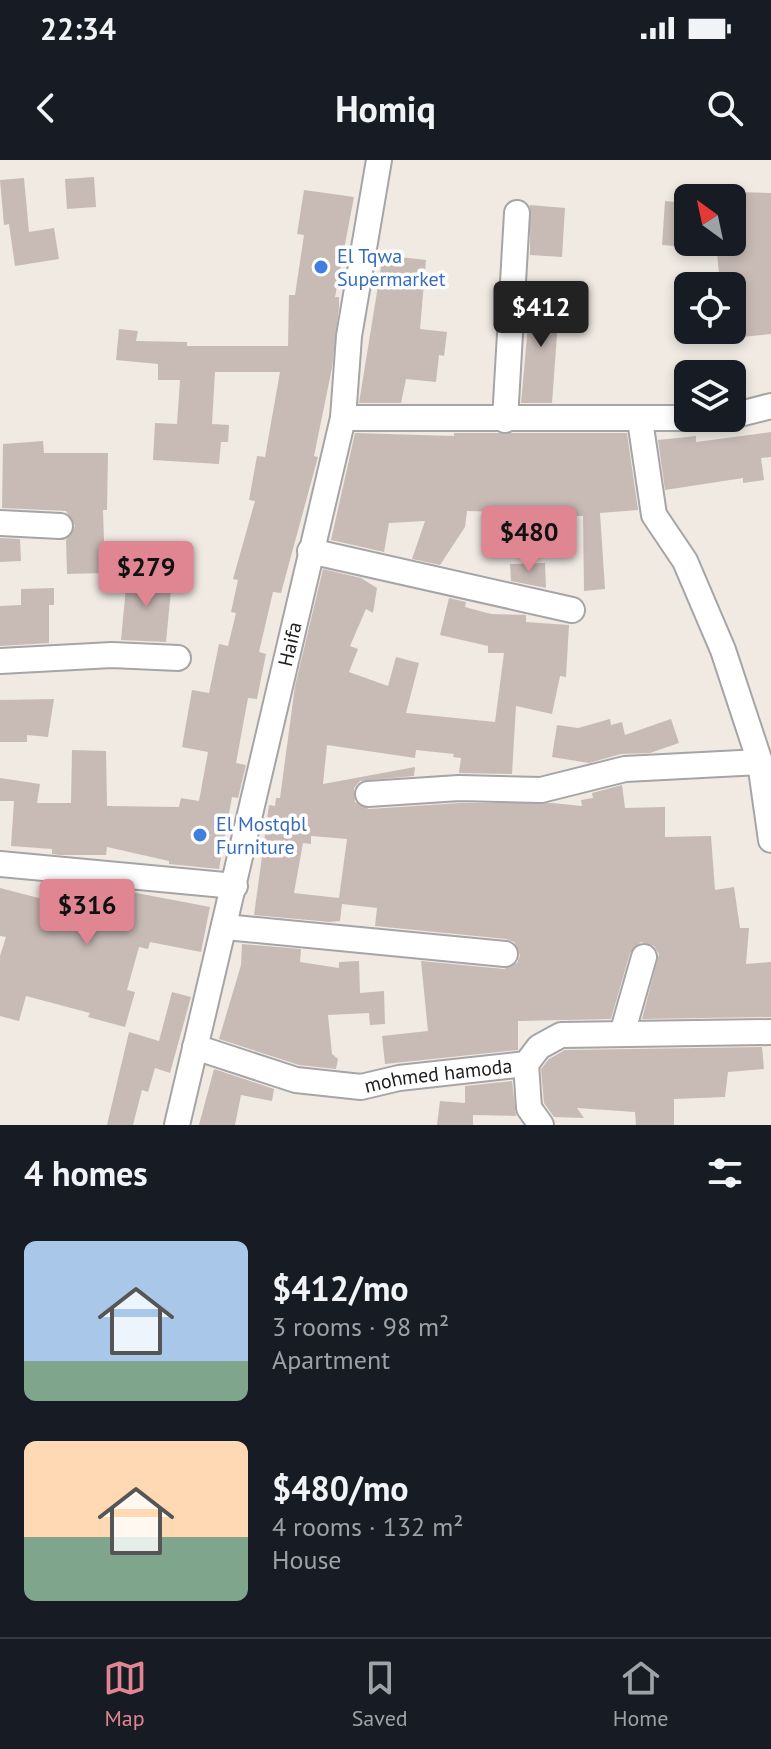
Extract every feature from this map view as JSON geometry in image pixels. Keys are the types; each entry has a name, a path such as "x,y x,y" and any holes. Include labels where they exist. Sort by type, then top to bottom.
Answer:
{"street":[{"name":"Haifa","path":"177,1125 343,418 349,336 379,160"},
{"path":"505,420 517,213"},
{"path":"746,412 771,406"},
{"path":"343,418 674,419"},
{"path":"640,420 654,515 685,561 723,650 760,762 771,840"},
{"path":"0,523 60,526"},
{"path":"310,551 572,610"},
{"path":"0,661 112,655 178,658"},
{"path":"368,794 459,788 541,790 625,769 760,762"},
{"path":"0,864 235,886"},
{"path":"225,927 505,954"},
{"path":"622,1034 644,957"},
{"name":"mohmed hamoda","path":"195,1047 296,1080 361,1087 399,1078 526,1064 539,1047 561,1035 771,1032"},
{"path":"526,1064 529,1108 541,1125"}],"building":[{"path":"94,177 96,207 67,209 65,179"},
{"path":"24,178 29,232 54,228 59,259 15,266 9,224 4,225 0,180"},
{"path":"304,190 354,197 335,297 339,297 339,307 332,368 314,456 318,457 281,593 273,592 259,652 266,654 257,699 248,698 236,763 246,765 238,798 232,797 219,869 169,864 169,861 107,847 106,855 60,855 52,854 52,849 11,846 14,801 0,801 0,778 40,784 37,803 71,803 72,750 106,751 107,806 179,807 181,798 199,801 208,752 182,747 192,690 209,693 219,644 228,646 236,613 231,612 238,580 233,579 255,501 249,500 257,456 265,457 280,372 215,372 212,424 229,425 228,442 221,442 219,464 153,460 155,423 177,424 180,380 158,380 158,364 116,360 119,329 138,331 136,341 187,342 187,346 288,346 289,295 295,295 304,235 297,234"},
{"path":"746,192 771,193 771,334 746,337 746,272 719,272 717,256 746,256"},
{"path":"665,201 674,202 674,246 662,245"},
{"path":"530,205 565,208 562,257 530,255"},
{"path":"383,255 426,260 420,329 447,332 444,356 439,355 436,382 406,379 401,403 359,403"},
{"path":"531,292 560,294 552,403 521,403"},
{"path":"771,432 771,457 761,458 764,480 743,483 743,478 665,490 658,440 696,436 696,442"},
{"path":"355,433 454,436 454,433 627,433 638,510 600,513 605,589 584,591 583,516 543,516 543,530 513,531 513,512 467,511 465,527 440,565 412,559 425,521 389,523 384,552 331,540"},
{"path":"43,441 44,453 108,453 107,510 103,510 105,573 67,574 66,540 75,526 66,511 2,508 3,444"},
{"path":"0,538 20,539 21,561 0,562"},
{"path":"545,563 546,588 511,581 510,564"},
{"path":"323,569 361,578 377,588 373,613 366,609 350,646 358,649 349,672 388,686 396,657 419,663 406,713 495,722 504,653 488,653 488,646 440,635 449,598 466,602 465,607 491,614 526,615 526,622 569,625 566,677 560,676 552,714 516,706 512,774 459,773 461,758 453,757 454,754 416,750 415,758 327,745 323,784 415,767 414,776 360,781 354,788 355,802 369,809 459,803 582,806 581,800 593,798 592,793 622,785 625,808 665,807 665,837 711,836 715,890 734,887 740,928 749,928 746,964 771,962 771,1017 642,1019 659,954 654,946 641,942 630,953 611,1019 518,1021 518,1050 385,1064 382,1036 428,1031 421,961 504,969 517,963 520,955 514,942 506,939 375,926 377,908 342,904 340,921 330,922 254,915 269,805 275,806 276,798 280,798 295,686","holes":["311,836 347,839 339,898 294,893 303,843 311,844"]},
{"path":"127,576 172,580 166,642 121,640"},
{"path":"54,588 54,605 49,605 49,643 0,646 0,606 21,605 21,589"},
{"path":"54,699 48,737 27,735 27,742 0,742 0,700"},
{"path":"610,719 611,725 622,722 625,735 671,719 679,743 650,753 621,754 589,763 552,757 557,725 578,728"},
{"path":"66,885 116,894 117,890 126,891 210,907 201,952 150,942 148,949 139,947 127,990 135,992 125,1027 88,1017 90,1013 26,996 19,1021 0,1016 0,956 6,937 0,936 0,888 62,904"},
{"path":"242,944 301,949 300,962 339,968 339,962 359,961 360,993 384,991 385,1024 370,1025 369,1013 328,1015 332,1054 338,1059 336,1069 299,1065 219,1039 241,965"},
{"path":"172,992 191,997 170,1073 155,1068 148,1092 142,1090 133,1125 107,1125 129,1032 159,1041"},
{"path":"762,1047 764,1069 728,1072 725,1097 674,1099 674,1125 636,1125 635,1112 577,1108 584,1118 554,1117 544,1103 541,1069 549,1059 565,1050"},
{"path":"214,1069 274,1089 272,1101 241,1095 235,1125 199,1125"},
{"path":"512,1081 516,1116 473,1115 473,1125 437,1125 440,1101 465,1103 465,1086"}],"place":[{"name":"El Tqwa Supermarket","path":"321,267"},
{"name":"El Mostqbl Furniture","path":"200,835"}]}
